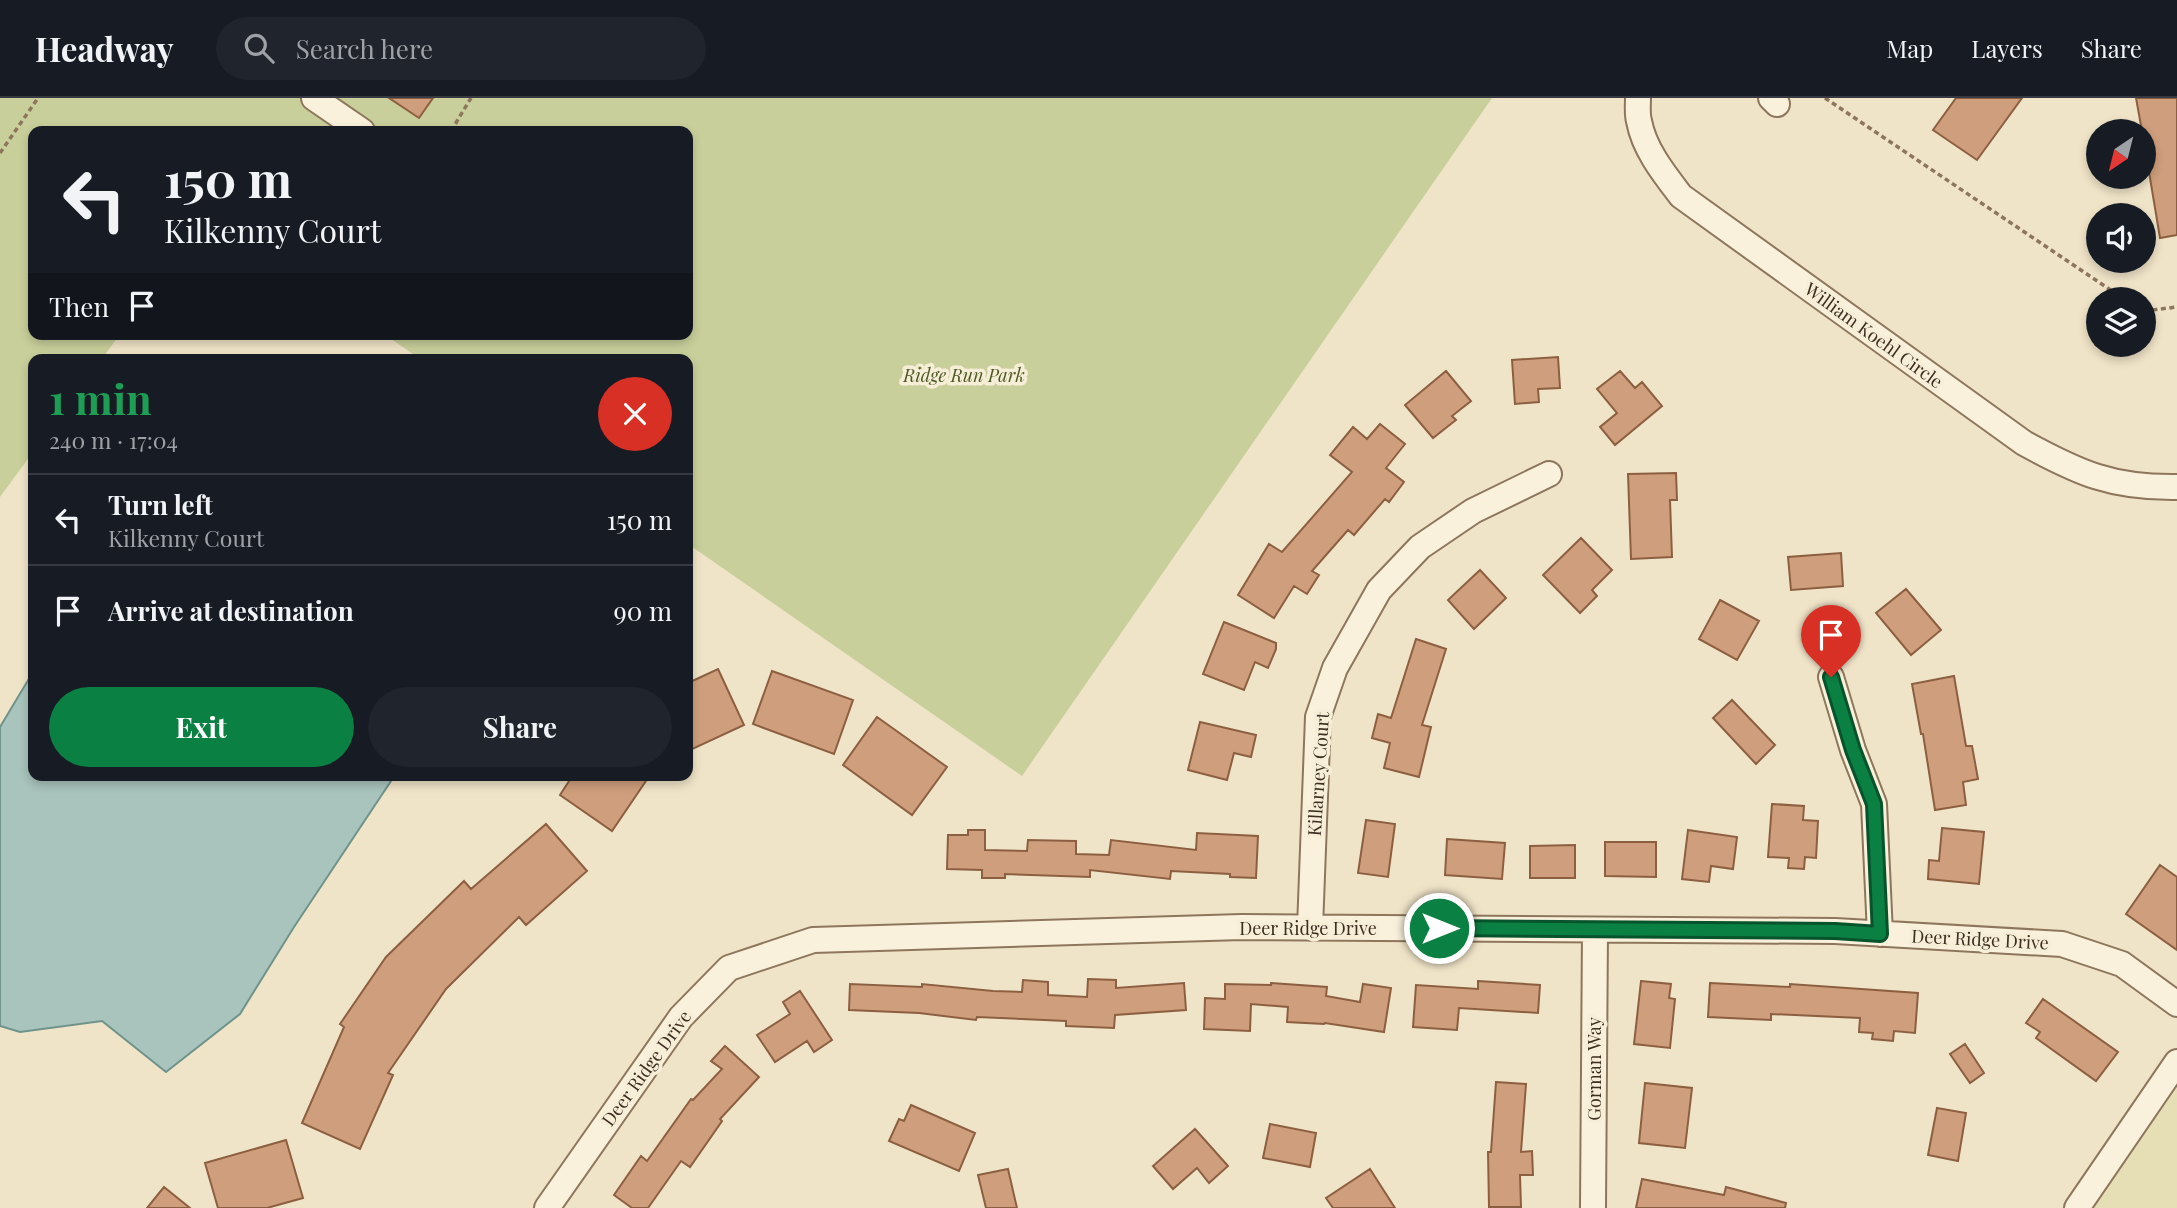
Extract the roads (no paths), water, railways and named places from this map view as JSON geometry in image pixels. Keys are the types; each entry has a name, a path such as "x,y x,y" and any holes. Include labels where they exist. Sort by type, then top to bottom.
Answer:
{"street":[{"path":"314,98 355,126"},
{"name":"William Koehl Circle","path":"1638,98 1638,121 1647,144 1663,174 1681,196 2024,443 2064,465 2102,480 2149,488 2177,487"},
{"name":"Killarney Court","path":"1310,928 1318,718 1335,668 1379,590 1420,547 1473,511 1549,474"},
{"path":"1831,677 1853,750 1874,804 1880,934"},
{"name":"Deer Ridge Drive","path":"547,1208 681,1017 729,968 813,940 1228,928 1835,931 2062,944 2122,964 2177,1004"},
{"name":"Gorman Way","path":"1593,1208 1594,929"},
{"path":"2077,1208 2177,1062"}],"water":[{"path":"28,680 28,781 391,781 240,1014 166,1072 102,1021 20,1032 0,1026 0,727"}],"park label":[{"name":"Ridge Run Park","path":"964,375"}]}
